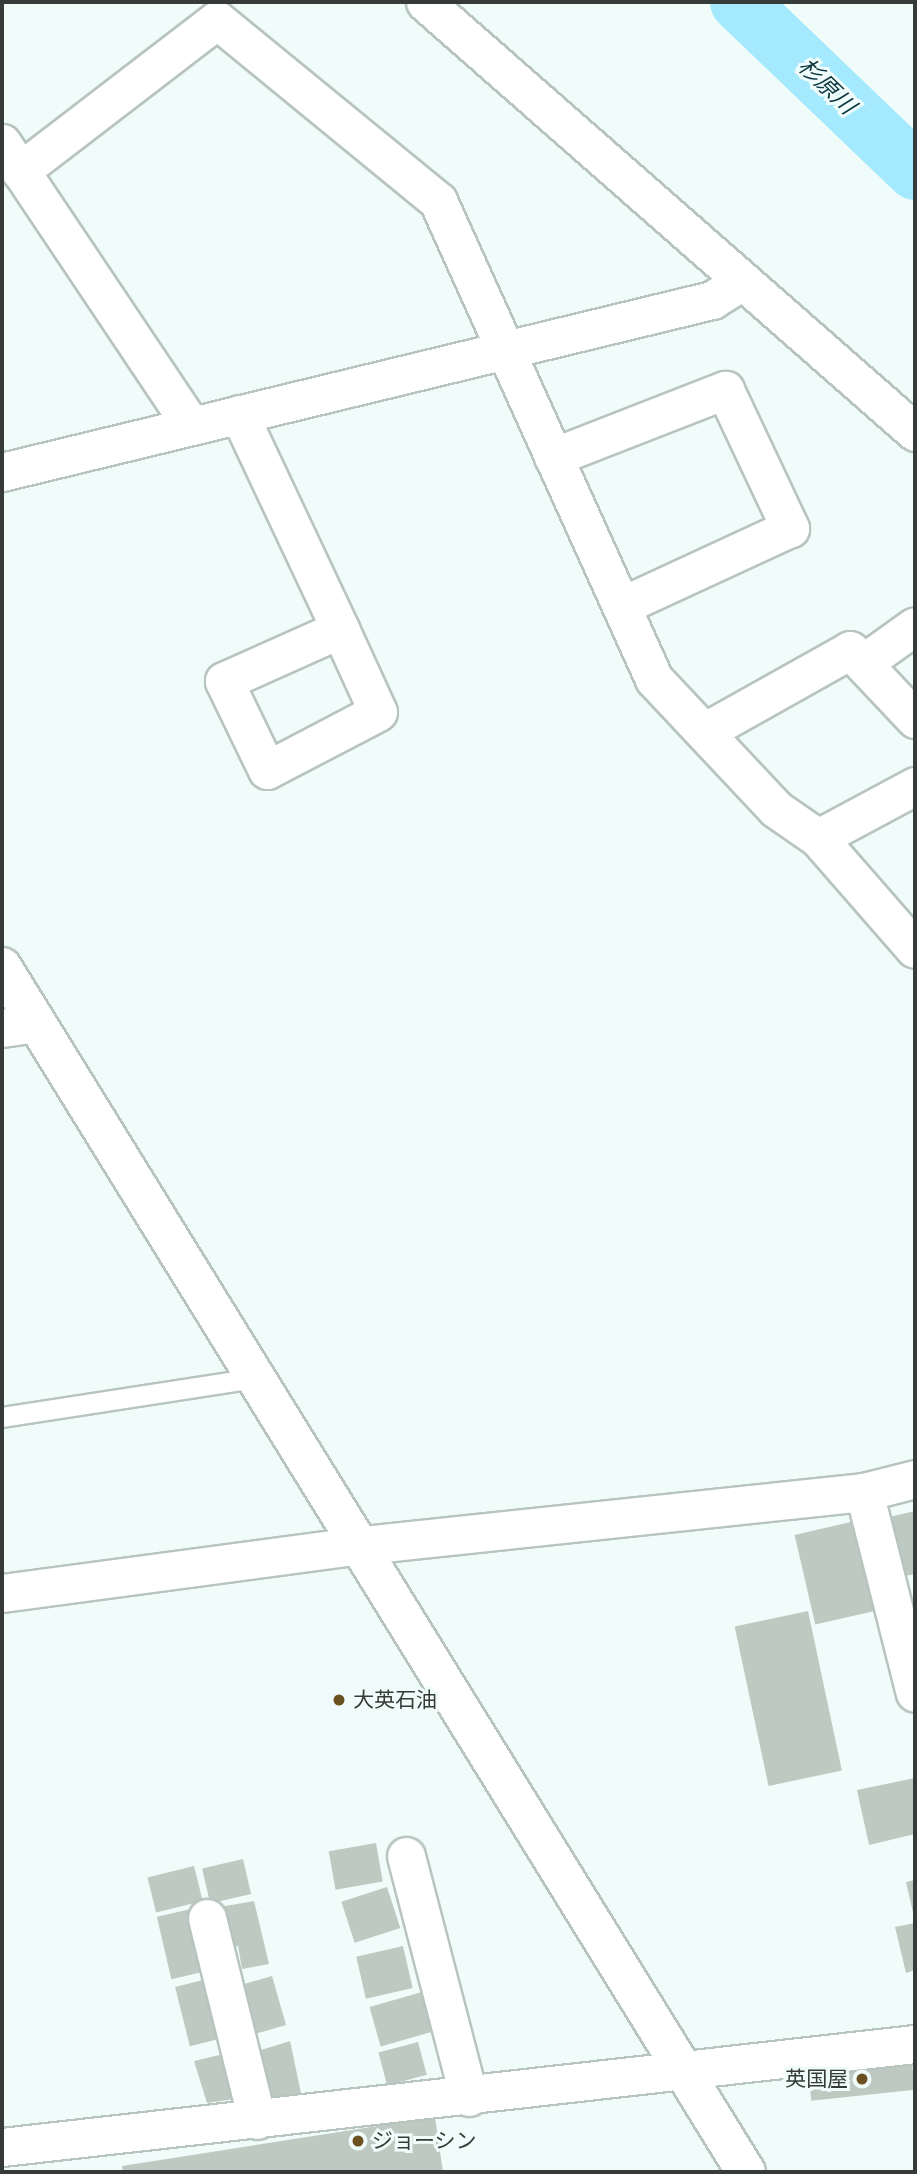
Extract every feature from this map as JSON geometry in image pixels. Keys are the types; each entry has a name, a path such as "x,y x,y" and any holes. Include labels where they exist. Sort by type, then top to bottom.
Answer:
{"street":[{"path":"425,2 915,432"},
{"path":"190,424 11,157 217,19 438,201 501,350 553,457 653,679 776,809 818,838 915,949"},
{"path":"2,472 190,424 712,300 742,281"},
{"path":"553,457 725,390 790,528 621,606"},
{"path":"239,414 340,629"},
{"path":"866,661 915,626"},
{"path":"704,732 850,650 866,661 915,719"},
{"path":"818,838 915,786"},
{"path":"2,967 19,1026 259,1377 746,2172"},
{"path":"2,1593 364,1545 864,1492 915,1479"},
{"path":"864,1492 915,1693"},
{"path":"406,1856 469,2097"},
{"path":"207,1918 257,2120"},
{"path":"2,2147 686,2074 915,2044"}],"lane":[{"path":"2,1417 259,1377"}],"building":[{"path":"915,1511 915,1574 900,1577 885,1518"},
{"path":"855,1521 876,1611 815,1625 795,1535"},
{"path":"915,1598 915,1633 907,1600"},
{"path":"808,1611 842,1770 769,1786 735,1627"},
{"path":"915,1778 915,1834 869,1845 857,1790"},
{"path":"376,1843 383,1881 336,1890 329,1851"},
{"path":"243,1859 251,1894 210,1904 202,1868"},
{"path":"194,1866 203,1901 156,1913 147,1878"},
{"path":"915,1880 915,1916 914,1917 906,1882"},
{"path":"387,1887 400,1928 355,1943 341,1902"},
{"path":"254,1901 269,1964 242,1969 238,1946 229,1949 220,1907"},
{"path":"191,1909 205,1971 171,1979 157,1917"},
{"path":"915,1923 915,1970 906,1973 895,1927"},
{"path":"403,1946 413,1988 366,1999 356,1957"},
{"path":"272,1976 286,2025 252,2035 238,1986"},
{"path":"211,1978 226,2037 190,2046 175,1987"},
{"path":"429,1990 440,2029 381,2047 369,2007"},
{"path":"290,2041 301,2093 271,2097 258,2051"},
{"path":"418,2042 427,2075 387,2085 378,2053"},
{"path":"228,2053 241,2098 207,2103 194,2061"},
{"name":"英国屋","path":"911,2054 915,2090 811,2101 808,2065"},
{"name":"ジョーシン","path":"435,2117 443,2172 123,2172 122,2166"}],"waterway":[{"name":"杉原川","path":"739,2 915,171"}],"place":[{"name":"大英石油","path":"339,1700"},
{"name":"英国屋","path":"862,2079"},
{"name":"ジョーシン","path":"358,2141"}]}
